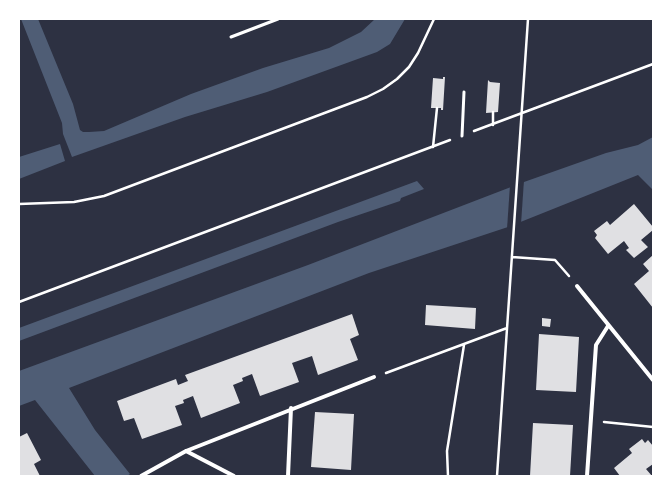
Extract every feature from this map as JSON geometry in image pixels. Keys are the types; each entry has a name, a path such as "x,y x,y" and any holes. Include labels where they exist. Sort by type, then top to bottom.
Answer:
{"street":[{"path":"577,286 653,380"},
{"path":"587,476 596,345 608,326"},
{"path":"142,476 148,471 186,451 374,377"},
{"path":"288,476 292,408"},
{"path":"186,451 234,476"}],"lane":[{"path":"231,37 278,19"},
{"path":"462,136 464,92"}],"path":[{"path":"19,204 74,202 104,196 367,97 383,89 397,79 409,67 418,53 434,19"},
{"path":"497,476 518,166 523,114 528,19"},
{"path":"19,302 653,64"},
{"path":"433,147 437,108"},
{"path":"492,124 493,112"},
{"path":"512,257 555,260 577,286"},
{"path":"374,377 507,328"},
{"path":"448,476 447,451 464,345"},
{"path":"590,421 653,427"}],"water":[{"path":"21,19 38,19 73,104 80,130 83,132 89,132 104,131 191,94 263,68 329,48 361,32 375,19 405,19 390,44 377,52 267,92 185,117 72,157 63,134 62,123"},
{"path":"653,137 653,190 638,175 508,227 369,273 69,388 95,430 130,474 127,476 95,476 35,400 19,406 19,371 308,265 524,182 606,153 638,145"},
{"path":"60,144 65,161 19,179 19,157"},
{"path":"417,181 424,189 401,198 400,201 338,222 19,341 19,328"}],"pier":[{"path":"524,180 521,224 507,229 510,185"}],"building":[{"path":"443,77 445,77 443,110 441,110 441,108 431,108 433,78 443,79"},
{"path":"488,80 490,82 500,83 498,112 486,113"},
{"path":"634,204 653,227 653,230 641,240 648,247 634,258 626,250 629,248 624,241 608,254 595,238 597,235 594,231 607,221 610,225"},
{"path":"653,255 653,308 634,284 649,271 643,264"},
{"path":"426,305 476,308 475,329 425,325"},
{"path":"352,314 359,335 350,339 358,360 318,375 312,356 292,363 299,382 260,396 252,374 242,378 243,381 233,385 240,403 201,418 193,396 183,400 184,403 175,406 182,425 142,439 134,418 124,421 117,401 176,379 178,385 188,381 185,375"},
{"path":"542,318 551,319 550,327 542,326"},
{"path":"539,334 579,337 576,392 536,390"},
{"path":"315,412 354,414 351,470 311,467"},
{"path":"533,423 573,425 570,476 530,476"},
{"path":"27,433 41,460 34,464 40,476 19,476 19,437"},
{"path":"642,439 645,443 648,440 653,446 653,464 646,469 652,476 620,476 614,468 632,453 629,449"}]}
